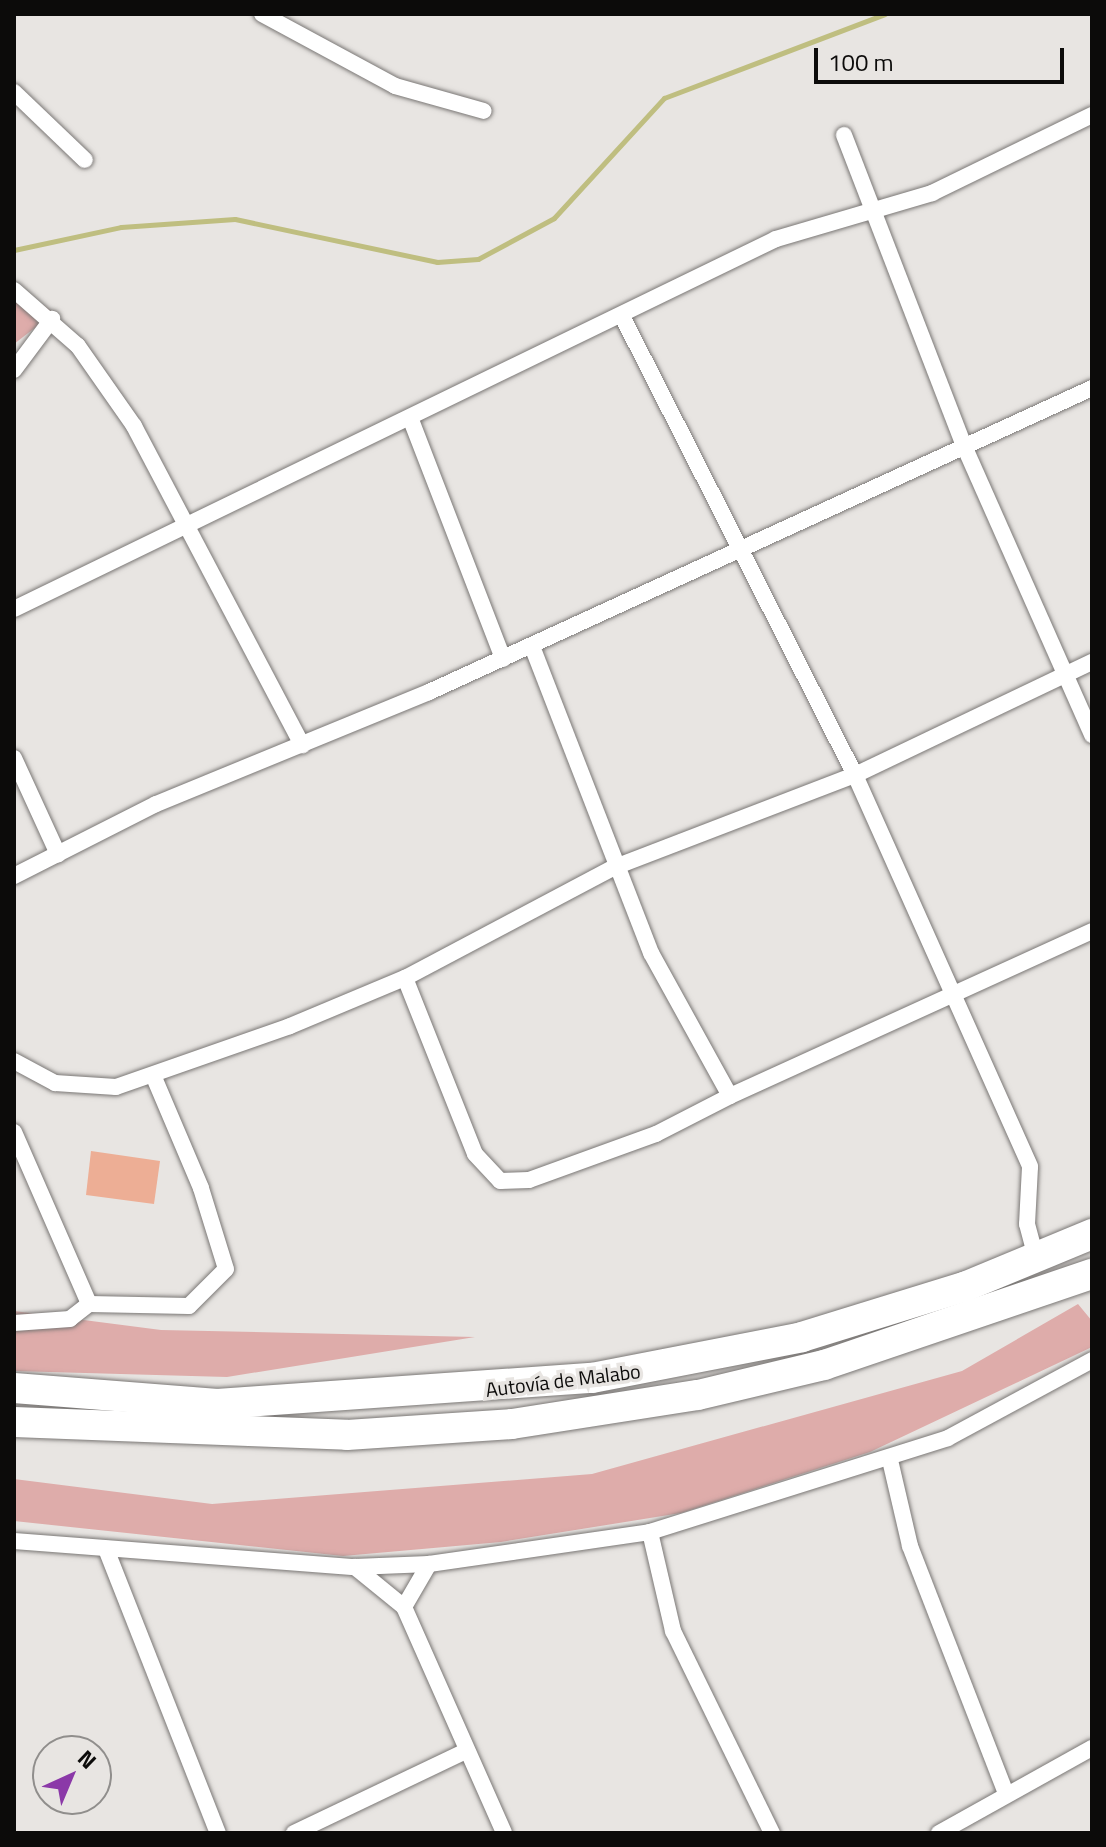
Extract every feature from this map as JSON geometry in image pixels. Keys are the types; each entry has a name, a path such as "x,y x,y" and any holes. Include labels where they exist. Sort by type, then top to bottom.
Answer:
{"highway":[{"name":"Autovía de Malabo","path":"14,1388 231,1403 576,1380 802,1337 1036,1258 1092,1234"},
{"name":"Autovía de Malabo","path":"14,1422 331,1435 512,1424 698,1395 824,1365 1092,1274"}],"street":[{"path":"268,15 395,86 484,111"},
{"path":"14,92 85,160"},
{"path":"14,609 189,518 411,420 776,239 932,193 1090,123"},
{"path":"844,135 965,448 1062,677 1092,735"},
{"path":"19,294 52,319 134,426 189,518 302,745"},
{"path":"622,316 739,553 855,775 1030,1167 1027,1224 1036,1258"},
{"path":"14,370 52,319"},
{"path":"14,876 302,745 739,553 1092,388"},
{"path":"411,420 503,659"},
{"path":"532,646 615,867 664,980 730,1096"},
{"path":"14,1061 55,1083 116,1087 153,1075 405,978 615,867 855,775 1092,662"},
{"path":"14,758 58,854"},
{"path":"405,978 475,1154 500,1181 529,1180 656,1134 730,1096 1092,931"},
{"path":"14,1323 70,1319 89,1304 189,1306 226,1269 201,1188 153,1075"},
{"path":"14,1132 89,1304"},
{"path":"14,1541 355,1567 429,1564 650,1532 890,1460 997,1414 1092,1360"},
{"path":"890,1460 910,1546 1006,1794"},
{"path":"650,1532 673,1631 772,1833"},
{"path":"106,1549 218,1833"},
{"path":"404,1607 429,1564"},
{"path":"355,1567 404,1607 464,1752 504,1833"},
{"path":"939,1833 1092,1748"},
{"path":"294,1833 464,1752"}],"shaded area":[{"path":"14,283 54,313 14,344"},
{"path":"1078,1304 1092,1321 1092,1347 870,1452 681,1513 501,1542 343,1556 14,1521 14,1479 212,1504 592,1474 962,1371"},
{"path":"14,1311 161,1330 475,1337 227,1377 14,1371"}],"building":[{"path":"91,1151 160,1161 154,1204 86,1195"}],"waterway":[{"path":"14,250 121,227 235,219 437,262 478,259 554,218 664,98 885,14"}]}
